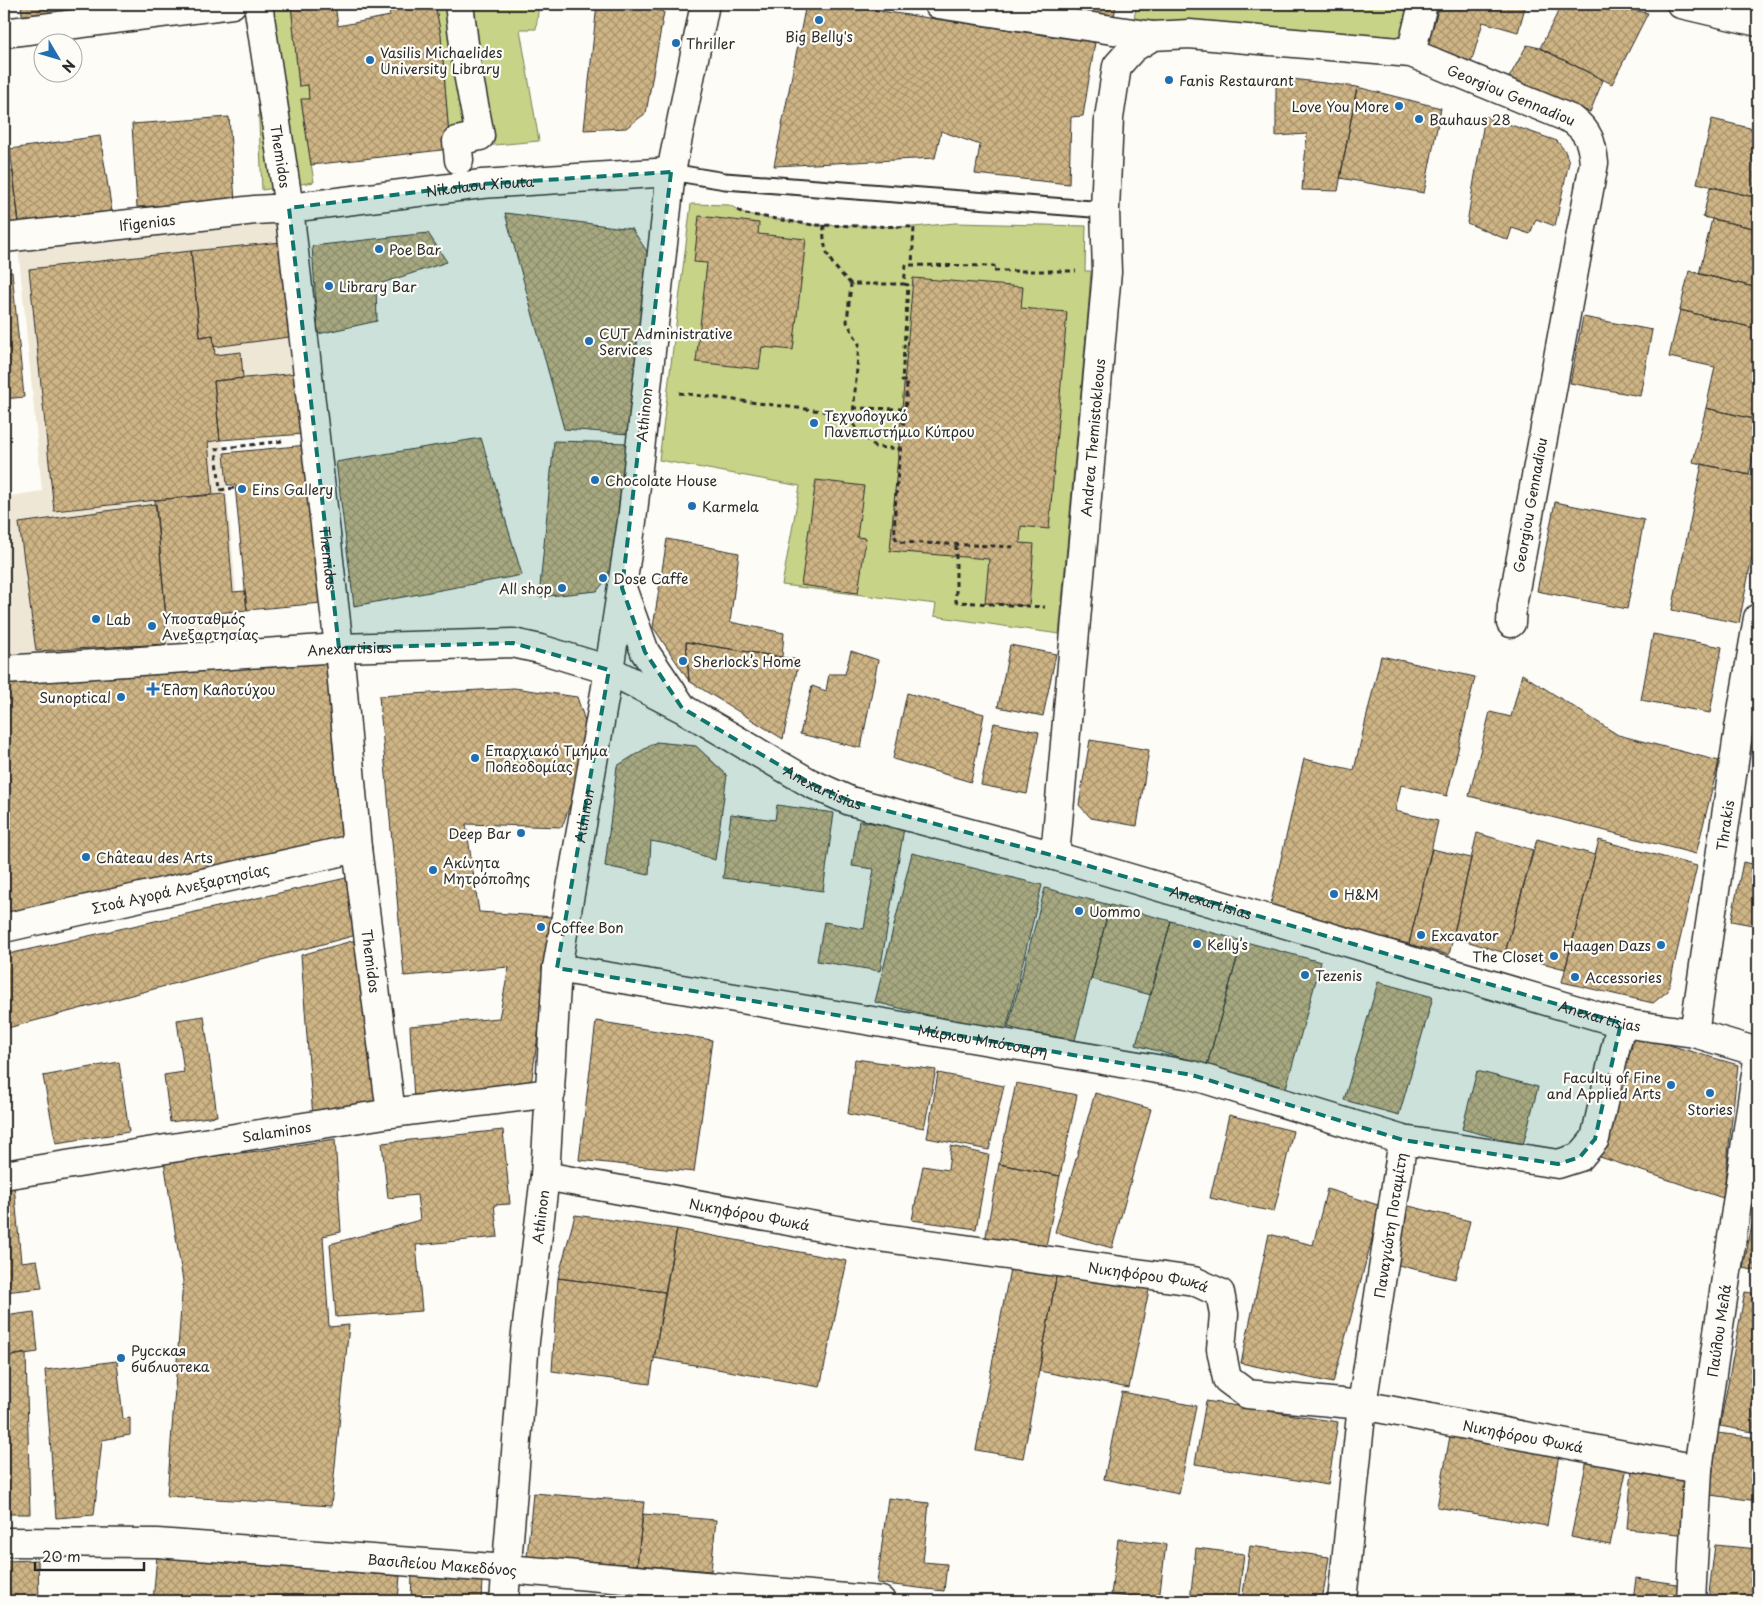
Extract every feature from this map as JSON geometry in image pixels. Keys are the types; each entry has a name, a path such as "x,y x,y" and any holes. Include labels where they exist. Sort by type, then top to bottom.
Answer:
{"street":[{"path":"4,33 232,4"},
{"name":"Themidos","path":"258,4 290,208 339,648 357,848 391,1112"},
{"path":"459,160 457,141 480,136 467,68 460,4"},
{"name":"Athinon","path":"504,1601 525,1341 545,1176 557,968 609,670 632,521 671,172 705,4"},
{"name":"Georgiou Gennadiou","path":"938,4 980,6 1154,36 1189,34 1411,53 1573,120 1585,129 1592,144 1594,163 1510,623"},
{"path":"1411,53 1423,4"},
{"path":"1681,4 1758,22"},
{"name":"Andrea Themistokleous","path":"1055,856 1107,272 1105,210 1108,118 1117,66 1133,48 1154,36"},
{"name":"Nikolaou Xiouta","path":"290,208 482,184 671,172"},
{"name":"Ifigenias","path":"4,238 255,210 290,208"},
{"name":"Anexartisias","path":"622,588 646,652 682,708"},
{"name":"Thrakis","path":"1694,1033 1739,728 1758,618"},
{"name":"Anexartisias","path":"4,670 339,648 513,644 540,649 609,670 682,708 810,784 850,801 1055,856 1622,1023 1694,1033 1758,1052"},
{"name":"Στοά Αγορά Ανεξαρτησίας","path":"4,928 357,848"},
{"name":"Μάρκου Μπότσαρη","path":"557,968 1192,1075 1403,1140"},
{"name":"Παναγιώτη Ποταμίτη","path":"1342,1601 1362,1405 1403,1140 1558,1164 1580,1156 1595,1139 1622,1023"},
{"name":"Παύλου Μελά","path":"1691,1601 1698,1469 1758,1060"},
{"name":"Salaminos","path":"4,1176 391,1112 551,1093"},
{"name":"Νικηφόρου Φωκά","path":"545,1176 864,1235 1194,1281 1220,1293 1224,1314 1221,1349 1227,1379 1247,1394 1362,1405 1698,1469"},
{"name":"Βασιλείου Μακεδόνος","path":"4,1542 157,1543 507,1569 881,1601"}],"lane":[{"path":"671,172 725,181 1105,210"}],"path":[{"path":"734,208 746,214 824,225 914,227 912,265"},
{"path":"824,225 825,253 836,269 851,284 908,285 902,381 907,381 906,410 894,499 894,537 898,542 1017,547"},
{"path":"904,284 906,265 994,266 993,271 1085,271"},
{"path":"851,284 847,322 858,344 853,408 854,425 875,448 902,449"},
{"path":"678,393 853,415"},
{"path":"853,408 906,410"},
{"path":"234,488 220,490 216,449 315,438"},
{"path":"956,545 956,602 1076,610"}],"highlighted area":[{"path":"671,172 622,588 645,652 682,708 810,783 850,801 1055,856 1621,1023 1595,1139 1580,1157 1558,1164 1403,1140 1192,1075 557,968 609,670 513,643 339,648 289,208 482,184"}],"shaded area":[{"path":"289,208 312,399 219,408 239,620 247,654 11,669 4,628 4,497 42,491 17,236"}],"green space":[{"path":"245,4 291,4 299,86 308,85 309,99 301,100 314,182 262,190 257,78"},
{"path":"435,4 539,4 536,29 520,29 539,141 450,149 441,35"},
{"path":"1137,4 1423,4 1411,53 1131,32"},
{"name":"Τεχνολογικό Πανεπιστήμιο Κύπρου","path":"691,204 729,205 746,214 813,225 914,227 955,223 1086,226 1085,271 1091,271 1059,634 934,616 936,604 782,585 800,486 659,460"}],"building":[{"path":"21,4 166,4 23,23"},
{"name":"Vasilis Michaelides University Library","path":"291,4 335,4 338,26 390,16 388,4 435,4 441,35 450,149 311,165 301,99 309,99 308,85 299,86"},
{"path":"597,4 635,4 664,12 646,113 626,128 584,130"},
{"path":"806,4 832,4 1095,42 1083,116 1071,117 1069,184 975,174 980,145 941,131 935,158 774,166"},
{"path":"1041,4 1116,4 1114,18"},
{"path":"1440,4 1526,4 1518,32 1483,22 1471,63 1426,50"},
{"path":"1562,4 1600,4 1648,13 1612,84 1540,48"},
{"path":"1527,45 1540,48 1603,80 1590,112 1506,83"},
{"path":"1276,77 1357,87 1338,191 1302,190 1307,134 1276,136"},
{"path":"1357,87 1441,108 1424,193 1340,178"},
{"path":"1485,116 1557,141 1565,151 1569,162 1555,226 1536,219 1530,234 1512,228 1508,240 1467,223"},
{"path":"229,117 235,201 137,207 132,124"},
{"path":"1712,119 1758,130 1758,198 1697,183"},
{"path":"100,136 113,218 19,223 10,149"},
{"path":"13,171 19,223 4,234 4,172"},
{"path":"1710,187 1758,198 1758,229 1703,217"},
{"name":"CUT Administrative Services","path":"505,213 632,229 648,253 628,434 564,429"},
{"path":"699,216 759,223 758,234 806,239 793,350 762,347 759,369 696,362 707,263 694,262"},
{"path":"1712,219 1758,229 1758,288 1699,274"},
{"path":"428,233 447,262 376,285 377,321 318,334 312,246"},
{"path":"282,242 297,336 214,347 213,335 200,337 191,251"},
{"path":"191,251 200,337 213,335 215,355 241,352 243,378 214,381 220,440 208,442 213,494 54,511 29,269"},
{"path":"1689,271 1758,288 1758,329 1680,310"},
{"path":"12,272 24,397 4,399 4,273"},
{"path":"913,278 1023,287 1021,308 1067,312 1049,529 1021,526 1020,543 1034,544 1029,606 985,603 989,559 890,551"},
{"path":"1680,310 1758,329 1758,420 1706,408 1715,367 1669,357"},
{"path":"1583,317 1652,330 1640,396 1570,383"},
{"path":"298,373 305,434 220,440 214,381"},
{"path":"1706,408 1758,420 1758,436 1749,475 1693,462"},
{"path":"481,438 522,575 354,606 336,462"},
{"path":"554,441 629,443 610,575 597,591 539,597"},
{"path":"307,445 322,603 247,610 235,485 227,485 224,453"},
{"path":"1702,464 1758,477 1758,527 1739,623 1672,610"},
{"path":"816,480 864,486 857,537 866,538 858,593 801,585"},
{"path":"225,494 233,592 245,591 247,610 166,618 155,500"},
{"path":"1555,502 1644,520 1627,609 1537,591"},
{"path":"156,504 166,618 166,644 36,651 19,523"},
{"path":"667,539 739,553 730,622 784,633 782,657 686,642 689,681 653,627"},
{"path":"1653,634 1722,647 1710,713 1641,700"},
{"path":"686,642 799,660 783,739 689,681"},
{"path":"1010,645 1056,654 1043,716 998,707"},
{"path":"851,651 878,660 861,748 800,734 812,686 826,691 829,674 845,674"},
{"path":"1381,656 1475,677 1447,796 1401,785 1395,811 1438,821 1409,944 1269,911 1304,759 1354,770"},
{"path":"332,662 355,846 4,922 4,683"},
{"path":"1522,674 1618,735 1719,761 1696,854 1469,796 1490,712 1511,717"},
{"name":"Ακίνητα Μητρόπολης","path":"514,688 577,697 586,724 584,766 562,827 466,824 479,912 555,917 530,1091 414,1101 410,1026 499,1018 509,967 404,976 379,696"},
{"path":"907,693 984,714 971,782 893,759"},
{"path":"994,723 1039,732 1027,794 981,785"},
{"path":"1090,740 1149,750 1137,826 1091,818 1079,805"},
{"path":"656,742 696,746 727,775 715,860 672,845 651,841 649,875 605,866 617,766"},
{"path":"777,805 834,813 823,891 723,878 731,814 775,820"},
{"path":"859,821 904,828 880,971 817,961 824,922 864,929 874,869 852,866"},
{"path":"1477,833 1533,850 1505,953 1453,937"},
{"path":"1537,839 1595,855 1565,969 1505,953"},
{"path":"1599,840 1697,866 1668,991 1653,1003 1562,982"},
{"path":"1432,849 1471,858 1449,955 1409,944"},
{"path":"912,853 1042,885 1005,1034 875,1002"},
{"path":"1743,862 1758,865 1758,926 1731,921"},
{"path":"355,876 360,934 4,1029 4,955"},
{"path":"1045,888 1110,905 1074,1044 1008,1027"},
{"path":"1110,905 1171,921 1151,995 1091,979"},
{"path":"1171,921 1242,941 1207,1065 1136,1045"},
{"path":"363,938 378,1101 365,1112 313,1118 301,955"},
{"path":"1242,941 1321,962 1286,1088 1207,1065"},
{"path":"1378,982 1433,997 1399,1115 1344,1100"},
{"path":"204,1016 217,1116 170,1122 164,1075 184,1072 177,1020"},
{"path":"596,1021 712,1040 694,1172 579,1160"},
{"path":"1635,1035 1738,1065 1723,1198 1600,1157"},
{"path":"855,1059 936,1070 924,1128 848,1114"},
{"path":"119,1062 129,1132 56,1143 43,1076"},
{"path":"1477,1071 1538,1087 1523,1145 1462,1129"},
{"path":"938,1073 1004,1086 989,1150 927,1138"},
{"path":"1016,1083 1077,1095 1060,1176 999,1164"},
{"path":"1095,1093 1151,1109 1112,1248 1055,1232"},
{"path":"1229,1115 1293,1131 1274,1212 1210,1198"},
{"path":"503,1130 510,1204 494,1205 498,1237 416,1245 422,1311 336,1317 330,1244 420,1220 417,1195 388,1198 382,1143"},
{"path":"335,1139 341,1232 323,1236 329,1327 349,1325 331,1506 167,1496 183,1281 164,1161 259,1151"},
{"path":"951,1146 989,1155 976,1229 912,1220 923,1166 948,1170"},
{"path":"999,1164 1060,1176 1045,1251 985,1241"},
{"path":"14,1185 21,1262 37,1260 42,1288 4,1292 4,1186"},
{"path":"1327,1189 1381,1206 1333,1383 1241,1363 1269,1234 1313,1245"},
{"path":"1758,1197 1758,1271 1743,1268"},
{"path":"1409,1206 1470,1221 1455,1279 1394,1264"},
{"path":"575,1215 677,1229 665,1292 558,1278"},
{"path":"677,1229 847,1261 820,1387 654,1358"},
{"path":"1012,1258 1058,1267 1023,1458 976,1450"},
{"path":"1058,1267 1150,1285 1129,1388 1039,1371"},
{"path":"558,1278 665,1292 650,1384 552,1371"},
{"path":"1745,1292 1758,1294 1758,1433 1720,1426"},
{"path":"34,1312 38,1352 4,1357 4,1316"},
{"path":"26,1353 30,1514 4,1514 4,1357"},
{"path":"117,1361 123,1419 130,1418 130,1435 102,1440 94,1515 56,1518 45,1370"},
{"path":"1122,1392 1196,1406 1179,1494 1104,1479"},
{"path":"1206,1401 1338,1422 1328,1485 1195,1464"},
{"path":"1717,1433 1758,1438 1758,1501 1710,1495"},
{"path":"1450,1436 1559,1454 1547,1526 1437,1507"},
{"path":"1588,1455 1628,1463 1610,1545 1571,1537"},
{"path":"1632,1469 1695,1475 1689,1535 1627,1529"},
{"path":"533,1493 644,1502 637,1565 527,1557"},
{"path":"888,1498 929,1503 923,1562 947,1564 944,1591 877,1583"},
{"path":"643,1514 716,1520 711,1571 637,1565"},
{"path":"1118,1539 1166,1544 1159,1600 1111,1595"},
{"path":"1715,1545 1758,1549 1758,1601 1708,1601"},
{"path":"1250,1546 1329,1557 1322,1601 1242,1601"},
{"path":"1196,1548 1244,1554 1238,1601 1190,1601"},
{"path":"157,1556 400,1576 398,1601 153,1601"},
{"path":"38,1560 39,1601 4,1601 4,1561"},
{"path":"412,1576 482,1580 481,1601 411,1601"},
{"path":"1636,1578 1683,1585 1681,1601 1633,1601"}],"place":[{"name":"Big Belly's","path":"819,20"},
{"name":"Thriller","path":"676,43"},
{"name":"Vasilis Michaelides University Library","path":"370,60"},
{"name":"Fanis Restaurant","path":"1169,80"},
{"name":"Love You More","path":"1399,106"},
{"name":"Bauhaus 28","path":"1419,119"},
{"name":"Poe Bar","path":"379,249"},
{"name":"Library Bar","path":"329,286"},
{"name":"CUT Administrative Services","path":"589,341"},
{"name":"Τεχνολογικό Πανεπιστήμιο Κύπρου","path":"814,423"},
{"name":"Chocolate House","path":"595,480"},
{"name":"Eins Gallery","path":"242,489"},
{"name":"Karmela","path":"692,506"},
{"name":"Dose Caffe","path":"603,578"},
{"name":"All shop","path":"562,588"},
{"name":"Lab","path":"96,619"},
{"name":"Υποσταθμός Ανεξαρτησίας","path":"152,626"},
{"name":"Sherlock’s Home","path":"683,661"},
{"name":"Έλση Καλοτύχου","path":"153,689"},
{"name":"Sunoptical","path":"121,697"},
{"name":"Επαρχιακό Τμήμα Πολεοδομίας","path":"475,758"},
{"name":"Deep Bar","path":"521,833"},
{"name":"Château des Arts","path":"86,857"},
{"name":"Ακίνητα Μητρόπολης","path":"433,870"},
{"name":"H&M","path":"1334,894"},
{"name":"Uommo","path":"1079,911"},
{"name":"Coffee Bon","path":"541,927"},
{"name":"Excavator","path":"1421,935"},
{"name":"Kelly’s","path":"1197,944"},
{"name":"Haagen Dazs","path":"1661,945"},
{"name":"The Closet","path":"1554,956"},
{"name":"Tezenis","path":"1305,975"},
{"name":"Accessories","path":"1575,977"},
{"name":"Faculty of Fine and Applied Arts","path":"1671,1085"},
{"name":"Stories","path":"1710,1093"},
{"name":"Русская библиотека","path":"121,1358"}]}
